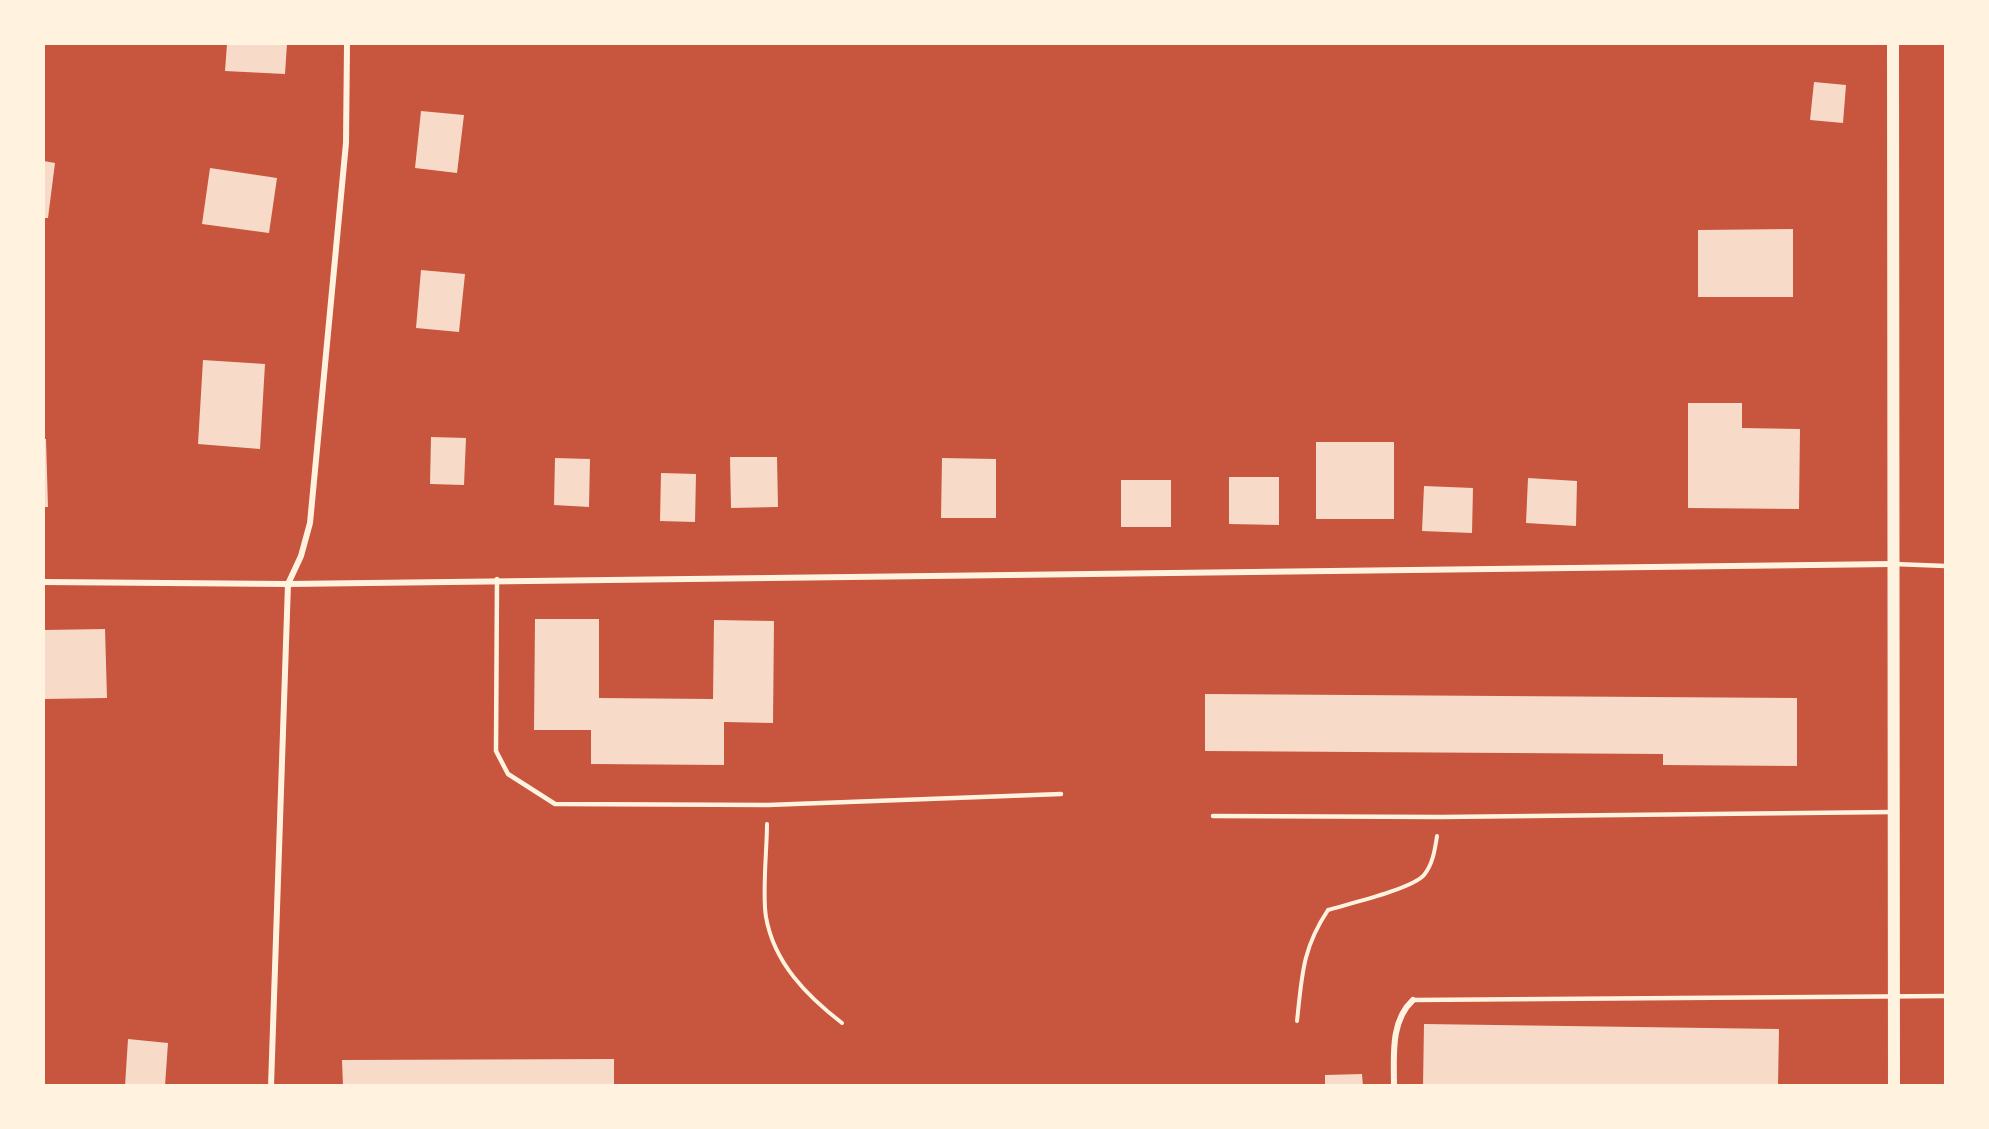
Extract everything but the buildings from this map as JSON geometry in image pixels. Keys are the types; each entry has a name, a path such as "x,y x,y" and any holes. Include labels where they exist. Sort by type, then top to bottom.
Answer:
{"main road":[{"path":"1893,44 1894,1086"}],"street":[{"path":"271,1086 288,584 301,556 310,523 346,143 347,44"},
{"path":"44,582 288,584 496,579 1892,564"},
{"path":"1394,1086 1396,1034 1401,1012 1413,1000"}],"lane":[{"path":"1892,564 1946,566"},
{"path":"496,579 496,751 508,774 555,804 768,805 1061,794"},
{"path":"1213,816 1441,818 1893,812"},
{"path":"1413,1000 1946,996"}],"path":[{"path":"768,805 766,917 784,966 813,1000 842,1023"},
{"path":"1297,1021 1305,955 1316,929 1328,910 1384,894 1423,877 1433,858 1441,818"}]}
